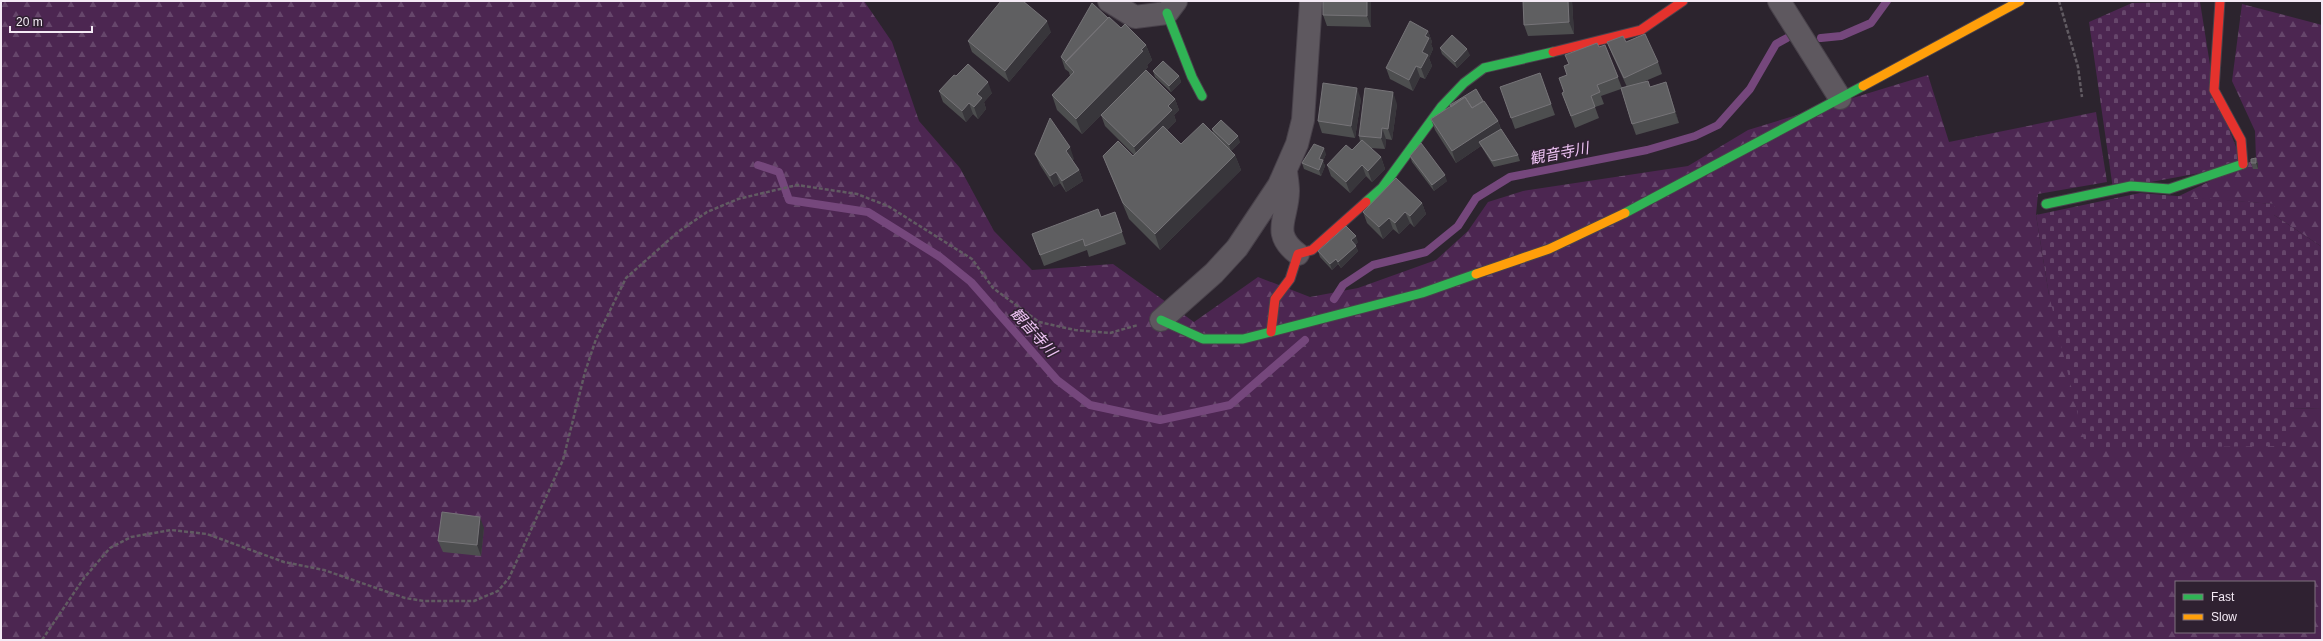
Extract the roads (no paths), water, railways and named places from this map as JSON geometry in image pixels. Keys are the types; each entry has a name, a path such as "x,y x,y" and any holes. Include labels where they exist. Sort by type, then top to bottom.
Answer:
{"street":[{"path":"1109,1 1135,17 1171,7 1192,77 1202,96"},
{"path":"1311,1 1303,120 1297,144 1279,185 1237,248 1214,273 1161,320 1203,339 1243,339 1422,293 1549,249 1649,202 2020,1"},
{"path":"1298,254 1312,250 1382,188 1442,106 1464,83 1484,68 1564,50 1641,30 1683,1"},
{"path":"1779,1 1840,98"},
{"path":"2046,204 2131,186 2169,189 2243,165 2240,140 2214,90 2220,1"},
{"path":"1286,170 1288,192 1281,225 1287,246 1298,254"},
{"path":"1271,332 1275,299 1290,279 1298,254"}],"waterway":[{"name":"観音寺川","path":"1821,38 1841,36 1871,23 1887,1"},
{"name":"観音寺川","path":"1334,299 1343,285 1373,265 1426,252 1458,226 1476,198 1510,177 1647,150 1695,136 1718,125 1750,89 1776,44 1787,38"},
{"name":"観音寺川","path":"758,165 779,172 789,200 868,212 940,257 971,282 1057,380 1090,405 1160,420 1230,405 1305,340"}]}
